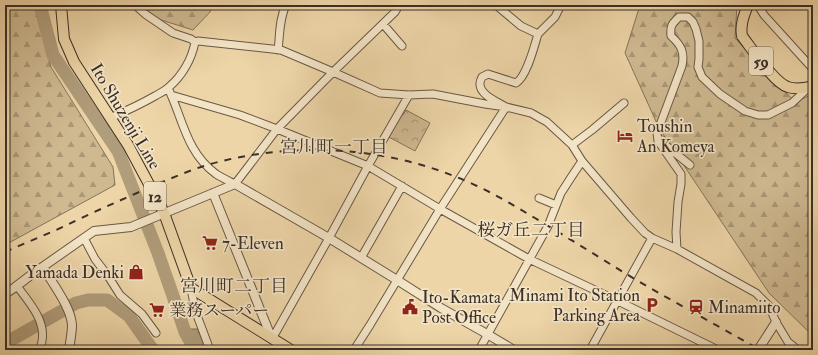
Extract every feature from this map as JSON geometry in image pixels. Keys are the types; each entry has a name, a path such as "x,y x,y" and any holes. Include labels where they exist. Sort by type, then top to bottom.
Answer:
{"main road":[{"name":"59","path":"748,5 741,31 746,42 781,84 787,87 795,88 811,86"},
{"name":"Ito Shuzenji Line","path":"61,7 64,39 74,62 128,145 188,277 191,288"},
{"path":"191,288 291,350"}],"street":[{"path":"135,5 145,14 173,33 191,39 195,42 198,41 281,50 380,93 409,95 432,94 531,113 546,122 572,144 582,161 645,233 756,292 769,306 776,322 788,342 798,350"},
{"path":"278,50 281,20 286,5"},
{"path":"5,294 94,232 131,226 235,184 278,129 333,72 395,12 398,5"},
{"path":"496,5 521,26 538,34"},
{"path":"506,107 484,94 480,83 482,77 488,74 516,83 520,81 525,74 538,34 554,17 561,5"},
{"path":"759,5 764,15 813,69"},
{"path":"677,249 676,232 681,184 680,174 658,141 657,133 684,58 678,42 671,36 672,24 679,17 688,18 693,22 699,41 698,68 702,77 720,94 745,111 758,115 768,115 792,103 811,86"},
{"path":"383,24 402,46"},
{"path":"110,118 170,92 189,60 195,42"},
{"path":"170,92 278,129 368,166 440,209 529,259 718,350"},
{"path":"170,92 184,131 203,162 216,174 329,238 441,308 514,350"},
{"path":"272,339 409,95"},
{"path":"572,144 592,130 624,103"},
{"path":"354,350 440,209 506,107"},
{"path":"657,133 664,144 690,165"},
{"path":"479,350 548,226 561,193 582,161"},
{"path":"361,258 402,186"},
{"path":"213,194 272,339"},
{"path":"539,198 556,205"},
{"path":"84,238 95,259 120,295 142,314 156,333"},
{"path":"590,350 652,238"},
{"path":"43,267 70,315 72,325 69,350"},
{"path":"17,286 38,316 42,329 42,340 39,350"},
{"path":"191,288 195,310 210,350"},
{"path":"758,350 776,322"}],"green space":[{"path":"5,5 36,5 35,9 51,67 113,167 115,185 5,245"},
{"path":"141,5 213,5 210,12 193,30 158,19"},
{"path":"640,5 737,5 735,38 795,102 813,94 813,336 769,293 659,128 625,53"},
{"path":"406,110 430,123 415,151 385,135 397,112 403,115"}],"water":[{"path":"178,306 187,328 198,329 206,350 189,350 183,334"}],"waterway":[{"path":"40,5 53,55 118,151 158,253 185,332 195,350"},
{"path":"5,344 76,303 88,300 107,300 129,316 153,350"}],"railway":[{"path":"5,252 160,183 189,171 218,162 251,155 284,151 317,150 383,156 415,163 446,173 506,201 640,282 760,350"}],"place":[{"name":"Toushin An Komeya","path":"625,136"},
{"name":"7-Eleven","path":"210,243"},
{"name":"Yamada Denki","path":"136,272"},
{"name":"Minami Ito Station Parking Area","path":"652,305"},
{"name":"Ito-Kamata Post Office","path":"410,307"},
{"name":"Minamiito","path":"696,307"},
{"name":"業務スーパー","path":"157,310"}],"district":[{"name":"宮川町一丁目","path":"334,147"},
{"name":"桜ガ丘二丁目","path":"531,230"},
{"name":"宮川町二丁目","path":"234,286"}]}
